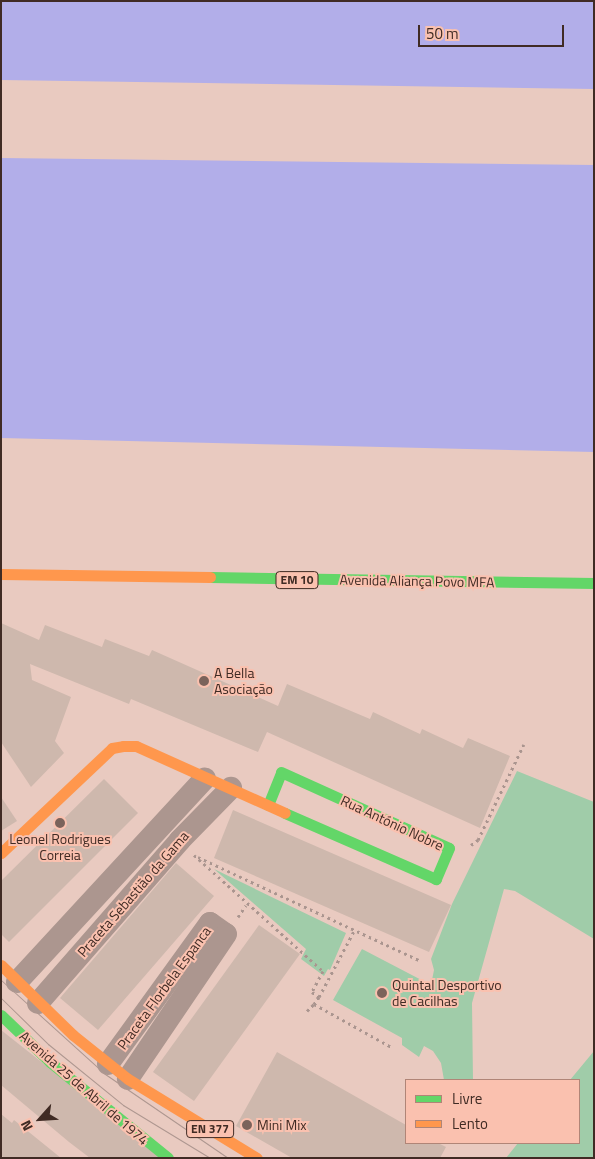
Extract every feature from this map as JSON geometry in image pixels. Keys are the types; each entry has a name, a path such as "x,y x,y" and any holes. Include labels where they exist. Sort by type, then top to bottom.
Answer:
{"main road":[{"name":"Avenida Aliança Povo MFA","path":"1,574 594,583"},
{"name":"Rua António Nobre","path":"1,853 112,748 136,746 206,778 436,879 449,848 281,772 268,805"},
{"path":"1,965 38,1003 128,1079"},
{"name":"Avenida 25 de Abril de 1974","path":"1,1015 50,1062 168,1158"},
{"name":"EN 377","path":"128,1079 257,1158"}],"street":[{"name":"Praceta Sebastião da Gama","path":"17,982 206,778"},
{"name":"Praceta Sebastião da Gama","path":"38,1003 187,848 231,788"},
{"name":"Praceta Florbela Espanca","path":"108,1064 210,923 226,934 128,1079"}],"path":[{"path":"449,848 466,848 478,840 524,744"},
{"path":"187,848 419,960"},
{"path":"187,848 323,971 312,992 319,997"},
{"path":"307,1011 319,997 356,929"},
{"path":"314,1004 393,1048"}],"green space":[{"path":"517,771 594,802 594,939 515,891 504,889 472,1003 473,1079 444,1079 441,1063 433,1051 424,1046 419,1057 402,1045 402,1038 333,1000 362,949 431,985 434,970 431,959 452,904"},
{"path":"214,869 346,933 330,970 328,969 324,976 301,959 306,949"},
{"path":"594,1051 594,1158 506,1158 517,1144 580,1144 580,1079 571,1079"}],"shaded area":[{"path":"1,1 594,1 594,89 1,80"},
{"path":"1,158 594,165 594,452 1,438"}],"building":[{"path":"1,623 39,640 45,625 102,647 105,639 149,656 152,650 278,706 287,684 370,719 373,712 420,734 422,729 463,748 468,738 510,756 480,828 267,732 258,752 131,699 129,704 30,664 32,680 71,697 55,741 64,753 31,787 1,742"},
{"path":"104,779 138,813 9,942 1,934 1,881"},
{"path":"1,797 17,821 1,831"},
{"path":"233,810 451,905 429,952 214,858"},
{"path":"176,863 214,896 98,1030 60,998"},
{"path":"259,925 300,954 194,1101 153,1072"},
{"path":"1,1030 163,1158 90,1158 69,1142 1,1085"},
{"path":"277,1052 405,1124 405,1144 440,1144 446,1147 440,1158 292,1158 236,1126"},
{"path":"1,1114 12,1123 14,1120 61,1158 4,1158 1,1155"}],"tram line":[{"path":"1,980 105,1074 228,1158"},
{"path":"1,998 48,1044 123,1105 210,1158"}],"traffic: fast":[{"path":"210,577 594,583"},
{"path":"268,805 281,772 449,848 436,879 285,813"},
{"path":"1,1015 50,1062 168,1158"}],"traffic: slow":[{"path":"1,574 210,577"},
{"path":"1,853 112,748 123,746 136,746 285,813"},
{"path":"1,965 73,1035 128,1079 257,1158"}],"place":[{"name":"A Bella Asociação","path":"204,681"},
{"name":"Leonel Rodrigues Correia","path":"60,823"},
{"name":"Quintal Desportivo de Cacilhas","path":"382,993"},
{"name":"Mini Mix","path":"247,1125"}]}
